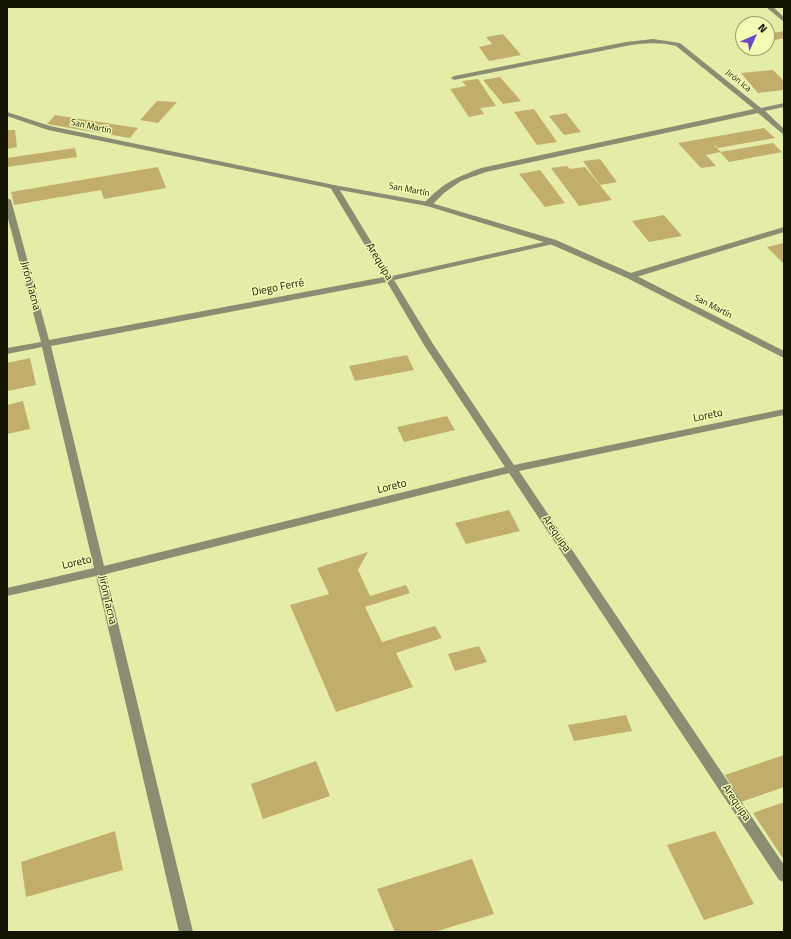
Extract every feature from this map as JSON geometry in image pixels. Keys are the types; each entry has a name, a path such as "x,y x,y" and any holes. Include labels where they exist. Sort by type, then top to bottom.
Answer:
{"street":[{"path":"769,7 784,20"},
{"name":"Jirón Ica","path":"454,78 630,44 656,40 667,41 678,44 760,111 784,133"},
{"path":"428,204 458,179 484,170 784,105"},
{"name":"San Martín","path":"7,114 48,128 334,187 428,204 553,242 630,276 784,355"},
{"name":"Arequipa","path":"334,187 429,345 784,876"},
{"name":"Jirón Tacna","path":"7,200 46,344 186,932"},
{"path":"630,276 784,229"},
{"name":"Diego Ferré","path":"7,351 388,279 553,242"},
{"name":"Loreto","path":"7,592 100,571 512,469 784,412"}],"building":[{"path":"784,31 784,38 775,40 775,33"},
{"path":"503,34 521,55 489,61 479,47 492,44 486,37"},
{"path":"773,70 784,81 784,90 758,93 741,73"},
{"path":"500,77 521,101 503,104 483,80"},
{"path":"478,79 496,106 480,108 484,114 469,117 450,89 466,86 462,81"},
{"path":"157,101 177,102 158,123 140,120"},
{"path":"534,109 557,142 537,145 514,112"},
{"path":"566,113 581,132 564,135 549,116"},
{"path":"55,115 138,128 130,138 47,124"},
{"path":"764,128 775,138 718,148 712,143 721,152 706,155 716,166 701,168 678,143"},
{"path":"7,130 15,130 17,147 7,149"},
{"path":"773,143 782,152 729,162 720,152"},
{"path":"75,148 77,157 7,167 7,158"},
{"path":"600,159 617,182 600,185 583,161"},
{"path":"567,166 570,169 585,167 612,200 579,206 551,168"},
{"path":"158,167 166,188 104,199 101,190 14,205 11,192"},
{"path":"540,170 565,203 545,207 519,174"},
{"path":"664,215 682,236 649,242 632,221"},
{"path":"784,243 784,264 767,247"},
{"path":"407,355 414,370 355,381 349,366"},
{"path":"30,358 36,385 8,391 7,363"},
{"path":"23,401 30,429 7,434 7,405"},
{"path":"447,416 455,430 404,442 397,427"},
{"path":"509,510 520,531 466,544 455,523"},
{"path":"368,552 358,570 370,596 406,585 410,593 365,607 382,642 435,626 442,638 396,653 413,687 336,712 290,605 329,594 317,568"},
{"path":"479,646 487,662 455,671 448,654"},
{"path":"626,715 632,731 574,741 568,725"},
{"path":"784,755 784,787 741,802 725,775"},
{"path":"316,761 330,796 263,819 251,784"},
{"path":"784,802 784,860 753,813"},
{"path":"115,831 123,870 26,897 21,862"},
{"path":"715,831 754,904 704,920 667,845"},
{"path":"472,859 494,914 434,932 395,932 377,889"}]}
